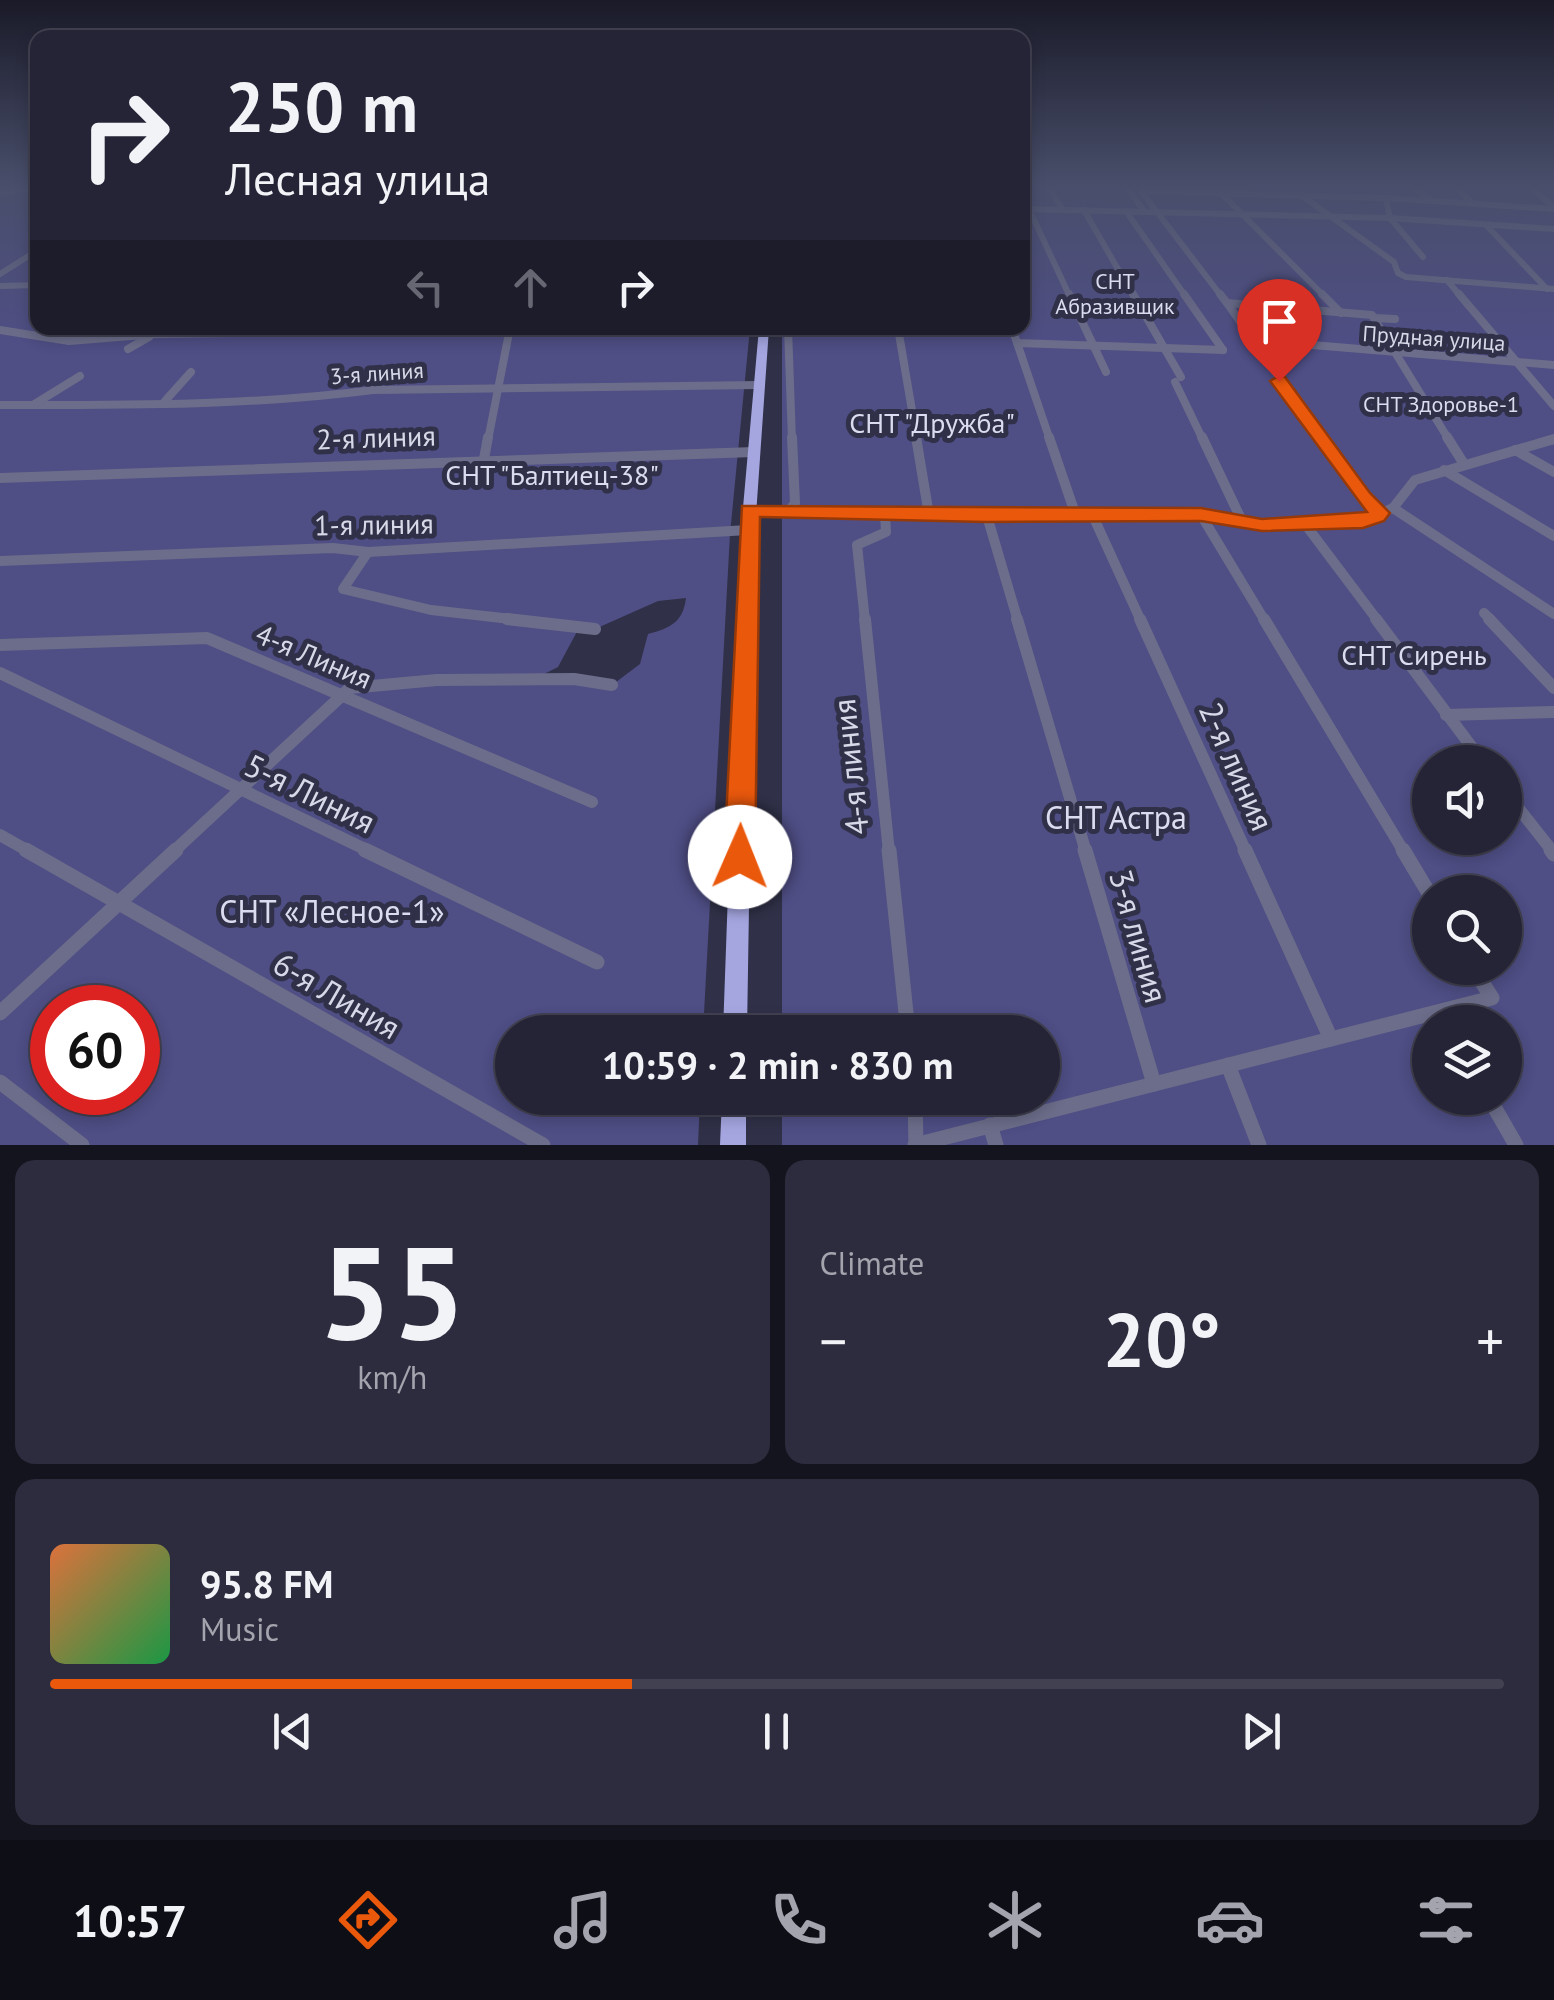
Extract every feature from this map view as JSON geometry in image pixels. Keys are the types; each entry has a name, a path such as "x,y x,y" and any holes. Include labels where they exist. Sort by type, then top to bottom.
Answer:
{"main road":[{"path":"736,1015 748,530 763,335"},
{"path":"733,1145 734,1115"}],"street":[{"path":"1040,236 1106,372"},
{"path":"1099,236 1164,348 1242,521"},
{"path":"1017,343 1223,350 1144,236"},
{"path":"1177,236 1363,497 1380,513"},
{"path":"1263,236 1342,313"},
{"path":"1358,236 1394,262 1398,273 1406,278 1552,291"},
{"path":"1406,236 1423,256"},
{"path":"1497,236 1552,291"},
{"path":"0,274 30,255"},
{"path":"9,260 22,260"},
{"path":"1447,280 1554,406"},
{"path":"0,286 30,285"},
{"path":"1227,303 1395,319"},
{"path":"1373,316 1464,464"},
{"path":"0,330 69,342 143,335"},
{"path":"128,349 152,335"},
{"path":"484,458 509,335"},
{"path":"788,335 795,503 788,510"},
{"path":"899,335 929,514"},
{"path":"1014,335 1076,516"},
{"name":"Прудная улица","path":"1252,340 1554,364"},
{"path":"165,401 190,372"},
{"path":"32,406 80,376"},
{"name":"3-я линия","path":"0,405 498,388 758,385"},
{"path":"750,510 987,516 1201,514 1262,525 1363,522 1393,508 1416,480 1554,439"},
{"path":"1515,450 1554,472"},
{"name":"2-я линия","path":"0,478 484,458 754,452"},
{"path":"1444,470 1554,536"},
{"path":"1393,508 1554,614"},
{"name":"4-я линия","path":"885,514 886,532 857,545 906,1015"},
{"path":"1201,514 1418,875"},
{"name":"3-я линия","path":"987,516 1154,1084"},
{"name":"2-я линия","path":"1093,516 1331,1039"},
{"path":"1305,524 1470,745"},
{"name":"1-я линия","path":"0,561 333,548 368,552 748,530"},
{"path":"368,552 343,590 431,610 594,629"},
{"path":"1484,613 1554,688"},
{"name":"4-я Линия","path":"0,646 207,638 592,802"},
{"name":"5-я Линия","path":"0,673 597,962"},
{"path":"0,1013 342,696 365,684 422,680 574,679 612,685"},
{"path":"1446,715 1554,712"},
{"path":"1522,813 1554,854"},
{"name":"6-я Линия","path":"0,834 543,1145"},
{"path":"1474,1005 1492,998 1484,985"},
{"path":"915,1115 916,1145 1331,1039 1412,1023"},
{"path":"1228,1065 1259,1145"},
{"path":"0,1082 82,1145"},
{"path":"1498,1115 1516,1145"},
{"path":"990,1125 996,1145"}],"green space":[{"path":"0,236 30,236 30,335 749,335 730,534 704,1015 495,1015 495,1115 699,1115 698,1145 0,1145","holes":["686,598 674,623 648,634 640,664 612,685 536,678 558,667 580,626 595,629 658,601"]},
{"path":"1030,236 1554,236 1554,1145 782,1145 782,1115 1060,1115 1060,1015 782,1015 782,335 1030,335"}],"route":[{"path":"740,857 750,510 986,516 1201,514 1262,525 1363,522 1376,516 1380,513 1363,497 1279,381"}],"park label":[{"name":"СНТ Абразивщик","path":"1115,294"},
{"name":"СНТ Здоровье-1","path":"1441,404"},
{"name":"СНТ \"Дружба\"","path":"932,422"},
{"name":"СНТ \"Балтиец-38\"","path":"552,474"},
{"name":"СНТ Сирень","path":"1414,654"},
{"name":"СНТ Астра","path":"1116,817"},
{"name":"СНТ «Лесное-1»","path":"332,911"}]}
